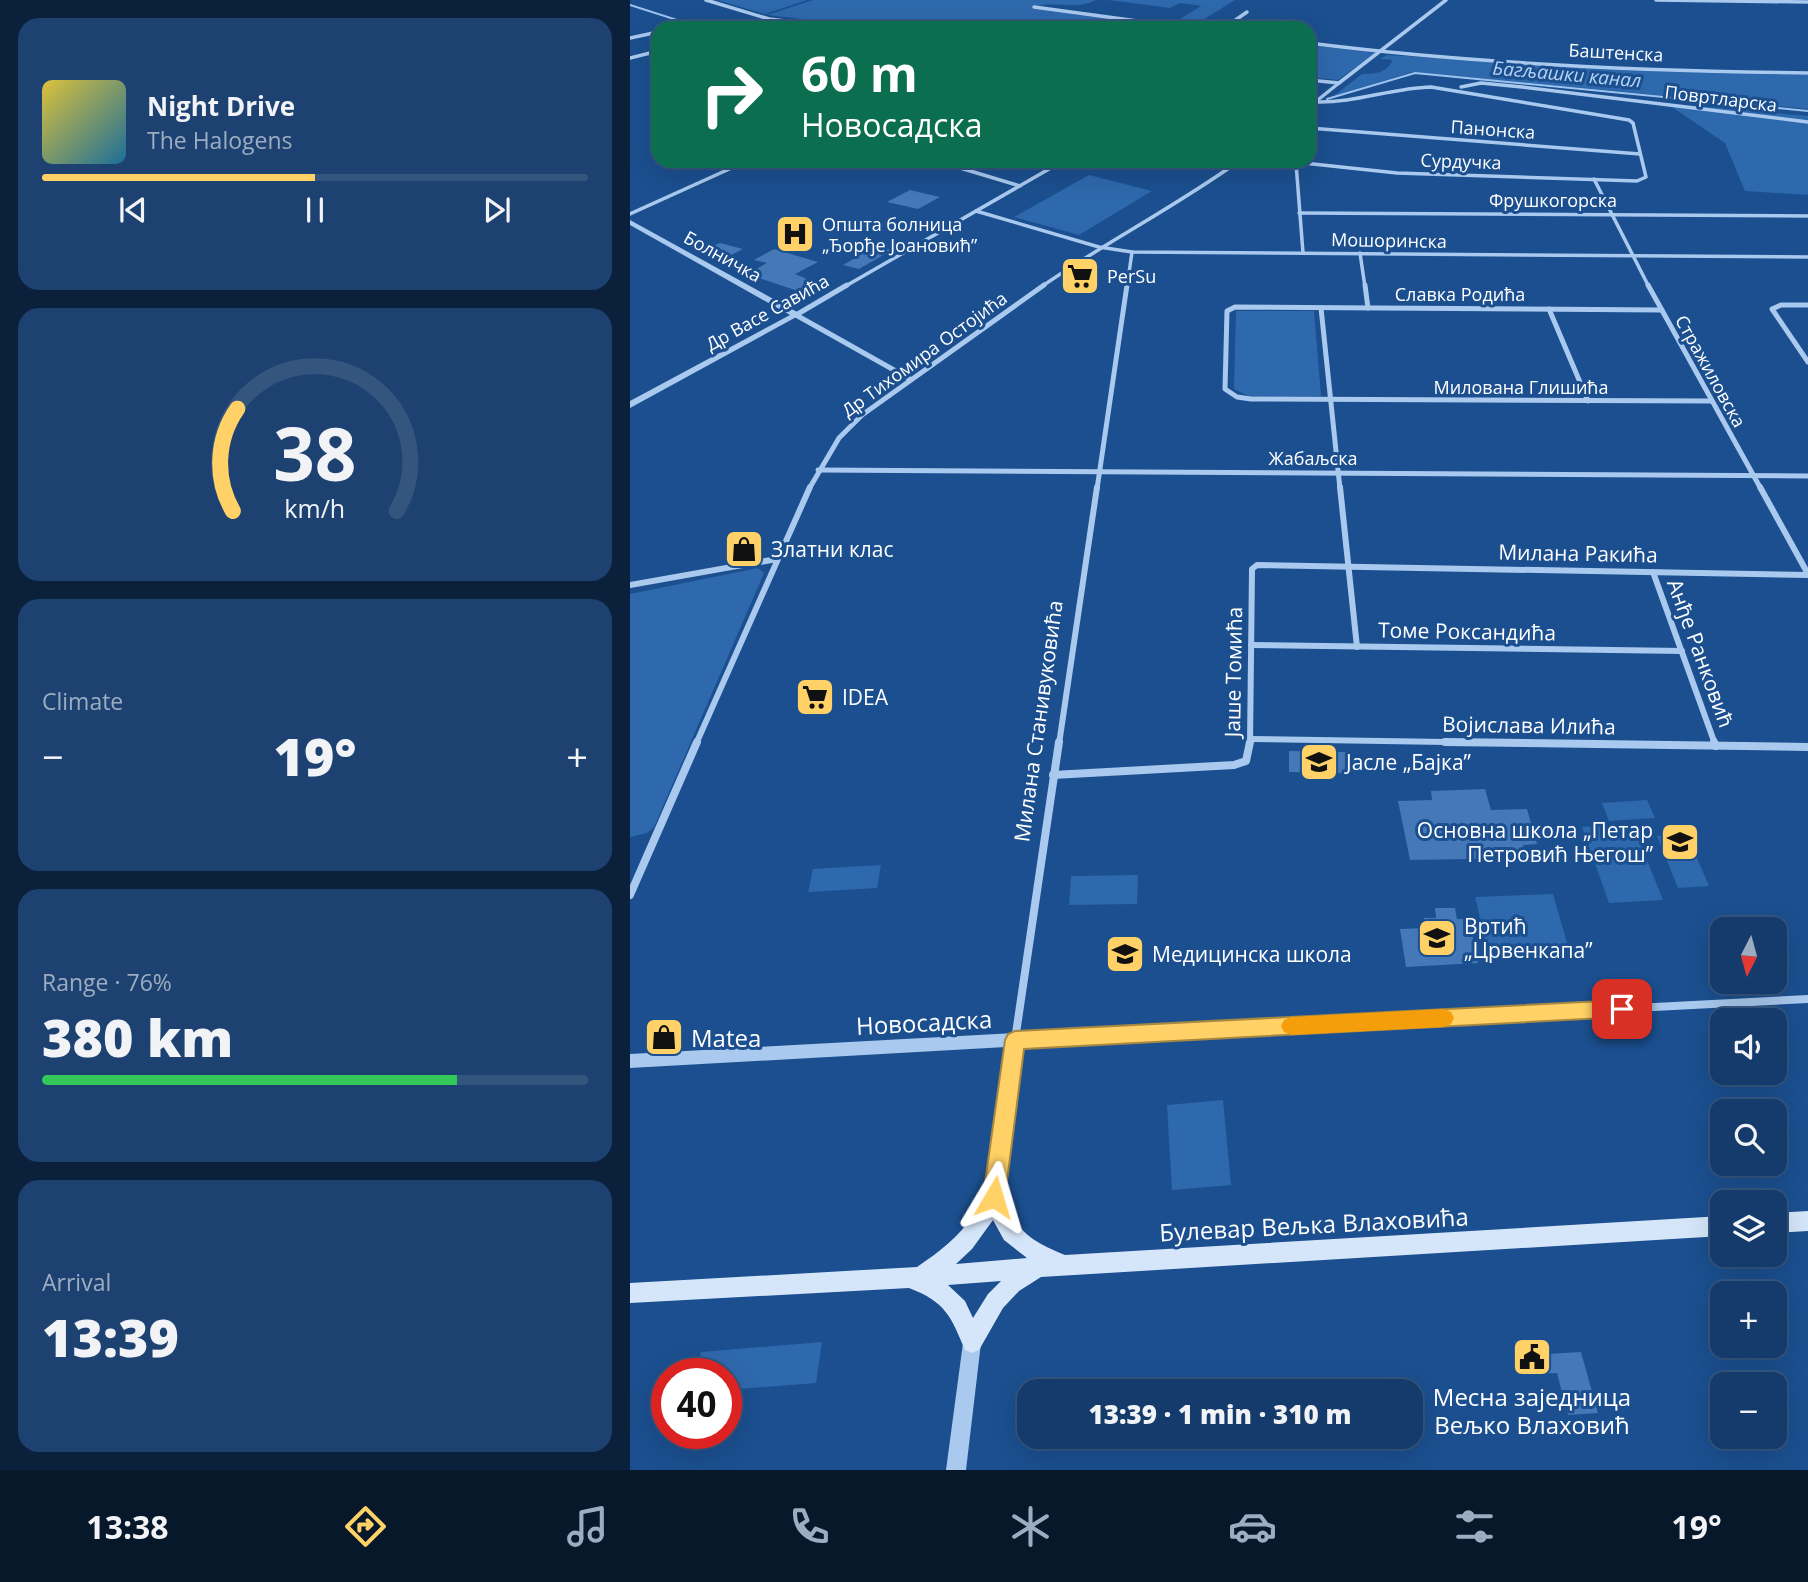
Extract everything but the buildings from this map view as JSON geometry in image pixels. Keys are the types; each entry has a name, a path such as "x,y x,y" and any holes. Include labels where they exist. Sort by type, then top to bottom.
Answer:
{"main road":[{"path":"994,1197 1006,1230 1017,1243 1065,1266"},
{"path":"914,1277 956,1254 969,1241 994,1197"},
{"path":"1787,1222 1808,1221"},
{"name":"Булевар Вељка Влаховића","path":"630,1293 1710,1227"},
{"path":"972,1343 993,1303 1023,1275 1040,1269"},
{"path":"914,1277 946,1295 966,1321 972,1343"}],"street":[{"path":"706,0 769,19 786,21"},
{"path":"1316,102 1382,53 1446,0"},
{"path":"1656,0 1808,2"},
{"path":"1034,7 1137,21"},
{"path":"1234,21 1247,12"},
{"path":"630,38 651,34"},
{"name":"Баштенска","path":"1316,44 1382,53 1724,72 1808,73"},
{"path":"630,58 651,53"},
{"path":"1316,81 1339,83"},
{"name":"Повртларска","path":"1466,89 1481,83 1605,94 1661,105 1808,122"},
{"name":"Повртларска","path":"1316,102 1370,98 1406,87 1466,89 1487,97 1629,120 1633,123 1640,154"},
{"name":"Панонска","path":"1316,129 1640,154"},
{"name":"Сурдучка","path":"1316,165 1387,173 1637,181 1646,177 1643,157 1640,154"},
{"path":"630,214 732,168"},
{"path":"960,168 1020,186"},
{"name":"Др Васе Савића","path":"630,405 796,315 1051,168"},
{"name":"Др Тихомира Остојића","path":"630,895 818,470 853,423 1099,247 1185,200 1229,168"},
{"path":"1296,168 1303,253"},
{"name":"Стражиловска","path":"1594,179 1632,256 1808,575"},
{"name":"Мошоринска","path":"975,211 1099,247 1132,252 1808,257"},
{"name":"Фрушкогорска","path":"1298,213 1808,216"},
{"name":"Болничка","path":"630,222 911,379"},
{"name":"Милана Станивуковића","path":"994,1197 1097,471 1132,252"},
{"path":"1360,253 1368,308"},
{"path":"1808,305 1776,306 1772,311 1808,362"},
{"name":"Милована Глишића","path":"1259,307 1235,307 1227,311 1227,392 1251,400 1712,401"},
{"name":"Славка Родића","path":"1259,307 1662,310"},
{"path":"1321,308 1357,647"},
{"path":"1549,309 1588,401"},
{"name":"Жабаљска","path":"818,470 1808,476"},
{"path":"630,585 777,559"},
{"name":"Јаше Томића","path":"1054,775 1240,764 1249,759 1254,567 1264,564 1348,565"},
{"name":"Милана Ракића","path":"1348,565 1808,575"},
{"name":"Анђе Ранковић","path":"1653,572 1716,746"},
{"name":"Томе Роксандића","path":"1251,645 1682,651"},
{"name":"Војислава Илића","path":"1250,739 1808,747"},
{"name":"Новосадска","path":"630,1061 1808,999"},
{"path":"956,1470 972,1343"}],"shaded area":[{"path":"717,0 807,0 765,14"},
{"path":"813,0 1096,0 1081,5 1050,4 1032,7 1134,21 819,21 767,15"},
{"path":"1109,0 1235,0 1201,21 1177,21 1201,6 1180,3 1170,8"},
{"path":"1316,46 1376,53 1338,80 1316,78"},
{"path":"1387,55 1713,73 1808,75 1808,109 1412,72 1334,96 1362,74 1376,73 1387,68 1393,60 1380,59"},
{"path":"1666,103 1808,116 1808,195 1745,191 1725,143"},
{"path":"1089,175 1152,191 1079,235 1014,217"},
{"path":"1236,311 1314,311 1321,396 1249,396 1234,389"},
{"path":"758,568 764,573 654,827 647,833 630,837 630,594"},
{"path":"1647,800 1655,818 1609,821 1602,803"},
{"path":"1633,825 1663,900 1609,903 1582,827"},
{"path":"1687,835 1709,886 1678,888 1657,836"},
{"path":"881,865 877,888 808,892 813,869"},
{"path":"1138,875 1137,904 1069,905 1071,876"},
{"path":"1553,894 1568,946 1487,948 1475,897"},
{"path":"1223,1100 1231,1185 1172,1190 1167,1105"},
{"path":"822,1342 816,1383 742,1389 742,1358 700,1358 701,1352"}],"waterway":[{"name":"Багљашки канал","path":"630,5 680,21"},
{"name":"Багљашки канал","path":"1327,99 1415,73 1808,111"}],"slow traffic":[{"path":"1291,1026 1444,1018"}],"place":[{"name":"Општа болница „Ђорђе Јоановић”","path":"795,234"},
{"name":"PerSu","path":"1080,276"},
{"name":"Златни клас","path":"744,549"},
{"name":"IDEA","path":"815,697"},
{"name":"Јасле „Бајка”","path":"1319,762"},
{"name":"Основна школа „Петар Петровић Његош”","path":"1680,842"},
{"name":"Вртић „Црвенкапа”","path":"1437,938"},
{"name":"Медицинска школа","path":"1125,954"},
{"name":"Matea","path":"664,1037"},
{"name":"Месна заједница Вељко Влаховић","path":"1532,1357"}],"route":[{"path":"994,1197 1015,1040 1622,1009"}]}
